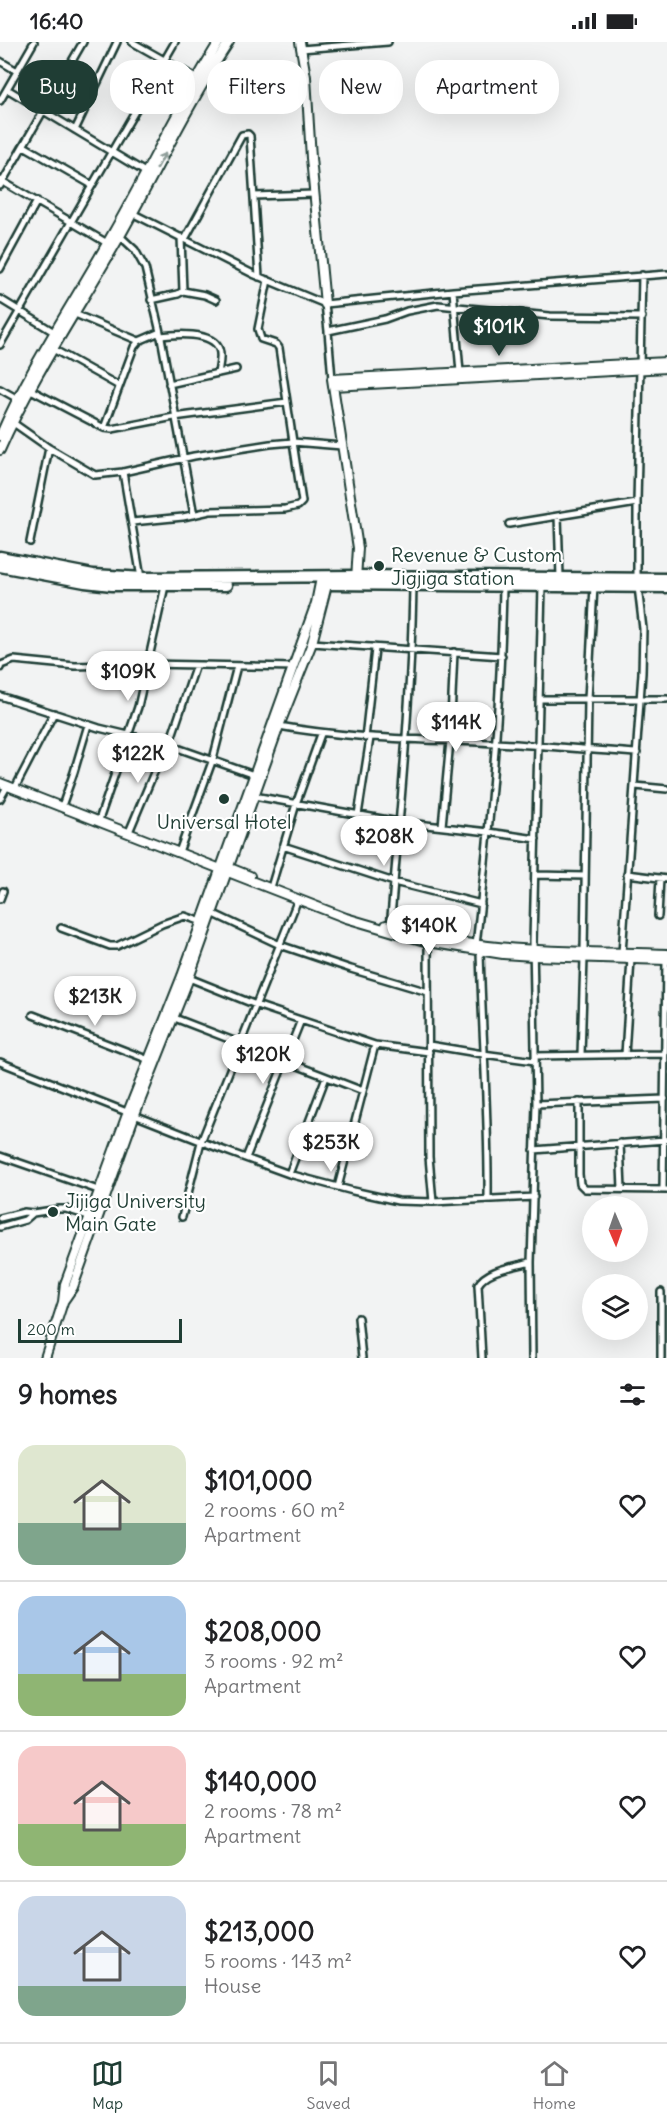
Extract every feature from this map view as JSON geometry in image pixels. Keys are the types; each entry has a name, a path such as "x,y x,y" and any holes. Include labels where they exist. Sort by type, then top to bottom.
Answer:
{"highway":[{"path":"0,558 93,575 325,581"},
{"path":"0,566 86,582 165,586 560,577 637,582 667,587"},
{"path":"356,580 413,586 594,586 667,579"}],"main road":[{"path":"0,450 29,389 120,236 145,172 196,78 219,42"},
{"path":"0,436 16,398 54,332 229,42"},
{"path":"301,46 306,77 325,304"},
{"path":"332,382 641,366 667,362"},
{"path":"332,382 460,372 641,366 667,368"},
{"path":"332,382 358,548 356,580"},
{"path":"95,1218 100,1191 170,1016 202,922 254,796 312,643 325,581"},
{"path":"45,1358 149,1060 189,978 212,913 254,775 325,581"},
{"path":"8,785 298,899 428,942 533,953 631,959 667,958"},
{"path":"225,869 272,884 390,930 478,948"},
{"path":"584,955 622,953 667,958"}],"street":[{"path":"0,101 34,42"},
{"path":"73,60 83,42"},
{"path":"75,130 117,42"},
{"path":"132,42 165,60 175,42"},
{"path":"301,46 388,42"},
{"path":"0,61 17,71"},
{"path":"7,89 18,96"},
{"path":"43,114 1,182 38,201 107,243"},
{"path":"47,114 145,172"},
{"path":"0,345 134,114"},
{"path":"183,291 183,238 244,133 250,136 259,277"},
{"path":"24,146 92,185"},
{"path":"254,196 314,194"},
{"path":"0,269 38,201"},
{"path":"129,211 259,277 325,304 667,274"},
{"path":"120,236 142,260 160,334 194,515"},
{"path":"622,953 635,786 643,628 637,582 637,424 641,366 642,275"},
{"path":"132,522 164,520 210,511 285,509 298,506 302,502 279,348 276,344 261,339 258,329 268,280"},
{"path":"151,300 183,291 205,295 216,300"},
{"path":"453,291 460,372"},
{"path":"0,299 54,332"},
{"path":"325,304 332,382"},
{"path":"328,331 438,305 550,316 642,317"},
{"path":"75,314 139,341"},
{"path":"104,428 134,347 139,341 160,334 198,335 214,342 219,348 218,373"},
{"path":"53,349 119,386"},
{"path":"169,384 236,369"},
{"path":"0,389 16,398"},
{"path":"29,389 104,428 112,429 174,417 287,402"},
{"path":"12,422 50,448 95,474 123,472 182,458 270,444 292,442 342,446"},
{"path":"30,542 50,448"},
{"path":"123,472 141,578"},
{"path":"509,524 637,503"},
{"path":"558,516 560,577"},
{"path":"99,820 138,707 165,586"},
{"path":"390,930 412,650 413,586"},
{"path":"488,1198 487,1100 478,948 496,743 504,586"},
{"path":"532,1358 531,1262 536,1104 533,953 542,586"},
{"path":"581,1055 588,699 594,586"},
{"path":"312,643 502,656"},
{"path":"358,815 368,738 375,649"},
{"path":"442,826 450,741 454,652"},
{"path":"0,668 1,665 14,660 75,666 149,664 294,667"},
{"path":"129,832 167,744 196,665"},
{"path":"179,852 213,759 237,666"},
{"path":"0,696 88,725 167,744 254,775"},
{"path":"539,699 667,699"},
{"path":"0,799 54,713"},
{"path":"62,806 88,725"},
{"path":"279,726 321,734 368,738 496,743 637,753"},
{"path":"272,884 296,804 321,734"},
{"path":"635,786 667,789"},
{"path":"254,796 399,822 536,839"},
{"path":"283,846 394,882 481,904"},
{"path":"627,874 664,878 658,916"},
{"path":"535,875 585,876"},
{"path":"0,899 3,891"},
{"path":"182,1217 201,1142 298,899"},
{"path":"212,913 280,945 428,992"},
{"path":"61,928 110,946 122,944 162,924 185,916 202,922"},
{"path":"428,942 429,1156 433,1202"},
{"path":"579,1102 580,1184 585,1189 665,1190 667,958"},
{"path":"625,1055 631,959"},
{"path":"189,978 256,1005 375,1045 429,1053"},
{"path":"33,1015 149,1060"},
{"path":"170,1016 363,1091"},
{"path":"246,1158 301,1020"},
{"path":"338,1187 375,1045"},
{"path":"429,1045 483,1054 535,1058 666,1054"},
{"path":"0,1062 201,1142 289,1174 338,1187 399,1201 433,1202 534,1197"},
{"path":"289,1174 326,1077"},
{"path":"536,1104 666,1099"},
{"path":"534,1150 666,1140"},
{"path":"620,1143 622,1189"},
{"path":"0,1156 100,1191"},
{"path":"0,1218 24,1212 66,1209 95,1218"},
{"path":"0,1227 25,1220 33,1213"},
{"path":"481,1358 478,1285 482,1278 489,1274 531,1262"},
{"path":"661,1292 664,1340 661,1358"},
{"path":"358,1318 362,1358"}],"place":[{"name":"Revenue & Custom Jigjiga station","path":"379,566"},
{"name":"Universal Hotel","path":"224,799"},
{"name":"Jijiga University Main Gate","path":"53,1212"}]}
